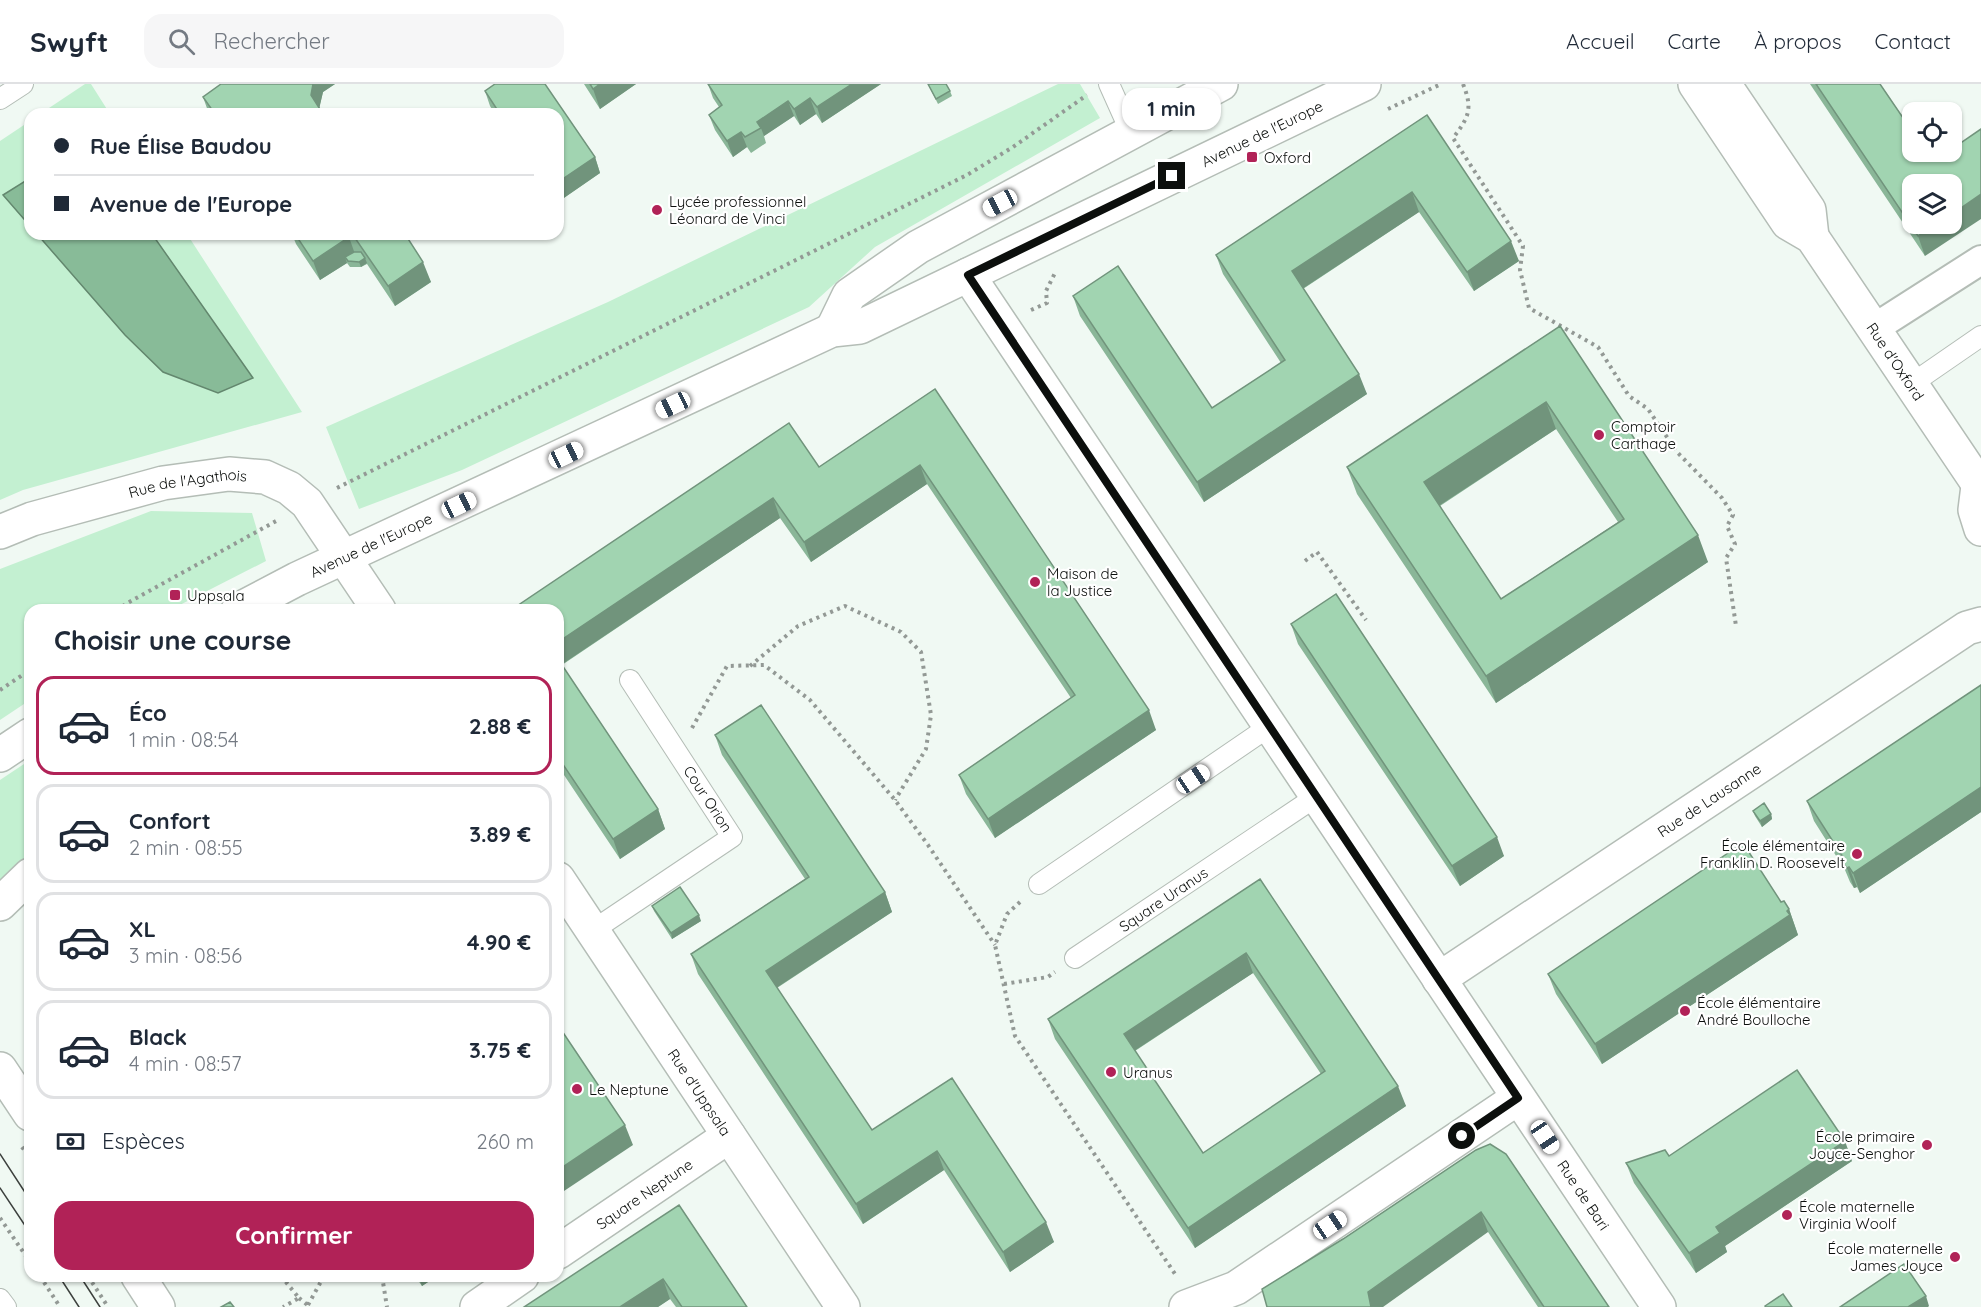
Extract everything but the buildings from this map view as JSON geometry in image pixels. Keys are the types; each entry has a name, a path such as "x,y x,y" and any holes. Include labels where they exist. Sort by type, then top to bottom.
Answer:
{"street":[{"path":"832,330 849,295 918,247 1221,84"},
{"name":"Avenue de l'Europe","path":"249,604 297,579 832,330 860,327 1364,84"},
{"name":"Rue d'Oxford","path":"1719,85 1809,210 1812,237 1980,487 1975,510 1981,529"},
{"name":"Rue de Bari","path":"1062,170 1055,198 955,252 968,275 1659,1307"},
{"path":"1873,329 1981,260"},
{"name":"Rue de l'Agathois","path":"0,532 32,519 163,483 229,474 265,477 289,488 308,503 345,558"},
{"path":"345,558 372,604"},
{"name":"Rue de Lausanne","path":"1439,979 1967,628 1981,624"},
{"path":"0,755 24,739"},
{"path":"0,904 24,881"},
{"name":"Rue d'Uppsala","path":"564,888 843,1307"},
{"path":"1,1072 24,1105"},
{"path":"1191,1306 1236,1288 1518,1098"},
{"name":"Square Neptune","path":"564,1248 729,1136"},
{"path":"142,1282 158,1307"},
{"path":"477,1307 513,1282"}],"lane":[{"path":"0,99 23,84"},
{"path":"1102,87 1131,133"},
{"path":"1911,385 1981,336"},
{"name":"Cour Orion","path":"592,931 732,837 630,680"},
{"path":"1039,884 1270,726"},
{"name":"Square Uranus","path":"1075,958 1317,796"},
{"path":"0,1299 6,1307"}],"path":[{"path":"1463,84 1469,100 1468,118 1453,138 1523,246 1520,270 1529,308 1598,347 1629,396 1648,409 1677,452 1722,498 1733,515 1727,526 1735,544 1726,558 1736,626"},
{"path":"127,604 308,503 967,175 1013,147 1075,102 1102,87"},
{"path":"1305,561 1317,552 1366,620"},
{"path":"750,666 798,626 845,606 901,632 921,652 932,715 926,749 895,800"},
{"path":"675,747 690,732 727,666 764,665 810,700 895,800 995,945 1015,1036 1191,1306"},
{"path":"0,690 24,674"},
{"path":"995,945 1007,914 1039,884"},
{"path":"1004,984 1048,977 1075,958"},
{"path":"0,1218 24,1253"},
{"path":"44,1282 60,1307"},
{"path":"92,1282 108,1307"},
{"path":"286,1282 309,1306 321,1282"},
{"path":"383,1282 387,1307"},
{"path":"283,1307 299,1298"}],"shaded area":[{"path":"85,84 91,84 106,108 49,108"},
{"path":"1058,84 1080,84 1100,118 875,247 809,307 462,470 359,509 326,427 608,302"},
{"path":"24,125 24,240 191,240 302,412 23,490 0,500 0,141"},
{"path":"24,182 24,219 3,195"},
{"path":"42,240 156,240 253,378 218,393 163,372 125,335"},
{"path":"151,511 252,513 266,561 182,604 24,604 24,704 0,720 0,569"},
{"path":"24,764 24,864 0,889 0,780"}],"tram line":[{"path":"0,1154 24,1191"},
{"path":"0,1188 24,1224"},
{"path":"63,1282 79,1307"},
{"path":"84,1282 100,1307"}],"place":[{"name":"Oxford","path":"1252,157"},
{"name":"Lycée professionnel Léonard de Vinci","path":"657,210"},
{"name":"Comptoir Carthage","path":"1599,435"},
{"name":"Maison de la Justice","path":"1035,582"},
{"name":"Uppsala","path":"175,595"},
{"name":"École élémentaire Franklin D. Roosevelt","path":"1857,854"},
{"name":"École élémentaire André Boulloche","path":"1685,1011"},
{"name":"Uranus","path":"1111,1072"},
{"name":"Le Neptune","path":"577,1089"},
{"name":"École primaire Joyce-Senghor","path":"1927,1145"},
{"name":"École maternelle Virginia Woolf","path":"1787,1215"},
{"name":"École maternelle James Joyce","path":"1955,1257"}],"route":[{"path":"1172,176 968,275 1518,1098 1462,1136"}]}
